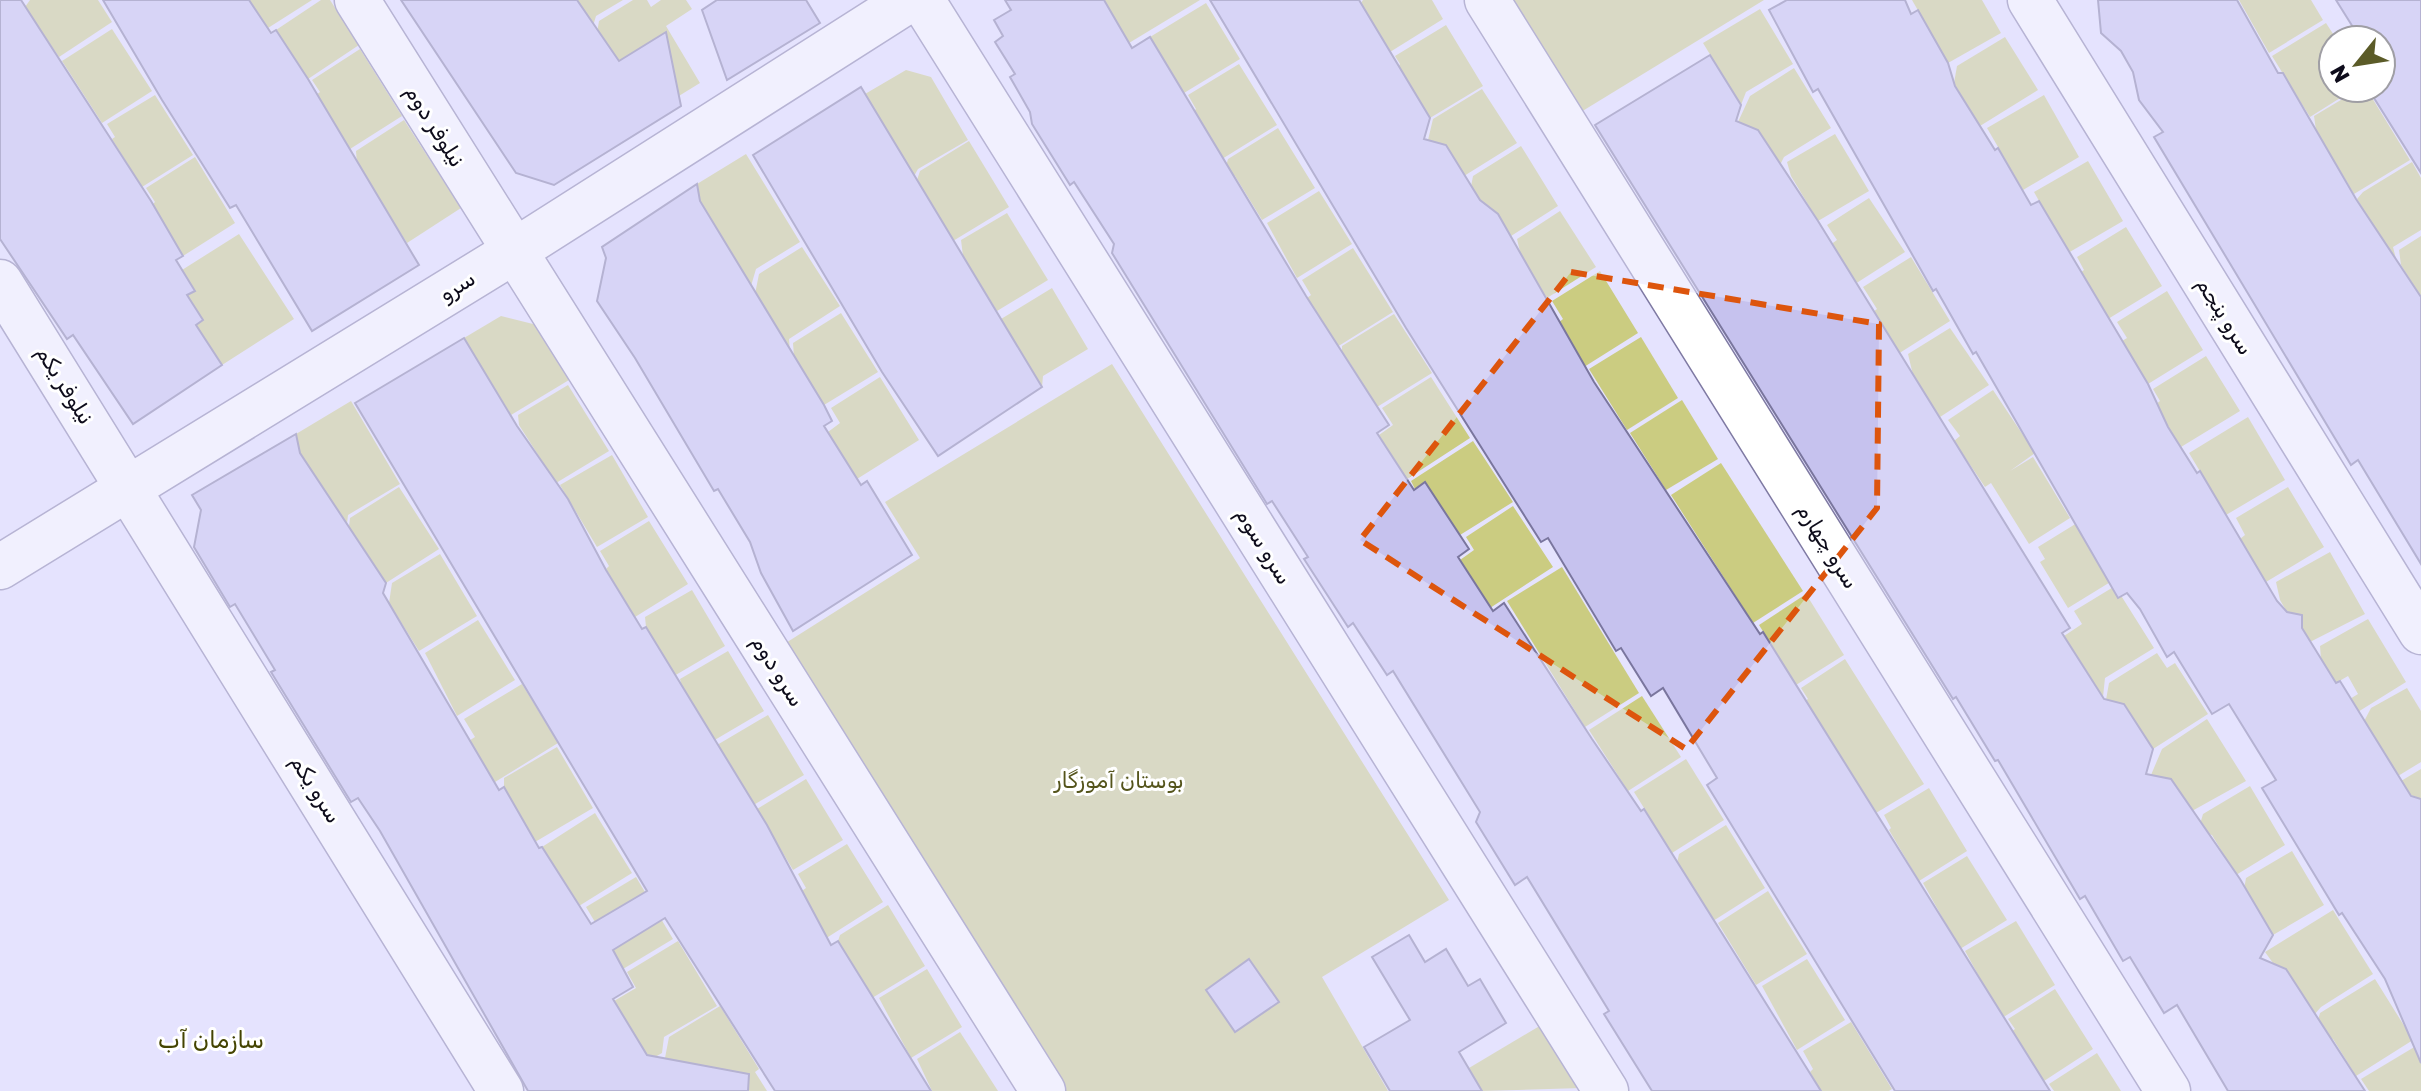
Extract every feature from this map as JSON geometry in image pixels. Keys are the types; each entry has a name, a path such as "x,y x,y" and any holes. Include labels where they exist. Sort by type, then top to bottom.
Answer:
{"street":[{"name":"نیلوفر دوم","path":"357,0 513,252"},
{"name":"سرو","path":"0,567 513,252 909,0"},
{"name":"سرو سوم","path":"922,0 1606,1091"},
{"name":"سرو چهارم","path":"1487,0 2168,1091"},
{"name":"سرو پنجم","path":"2030,0 2421,632"},
{"name":"سرو دوم","path":"513,252 1043,1091"},
{"name":"نیلوفر یکم","path":"0,282 130,488"},
{"name":"سرو یکم","path":"130,488 501,1091"}],"highlighted area":[{"path":"1571,272 1879,324 1877,508 1686,749 1360,540"}],"green space":[{"path":"30,0 98,0 112,22 59,57 25,7"},
{"path":"249,0 312,0 268,28"},
{"path":"321,0 330,0 359,45 308,79 276,30"},
{"path":"577,0 623,0 596,16 593,26"},
{"path":"633,0 647,0 651,7 661,0 686,0 692,9 666,26 700,83 656,110 656,122 605,40 596,39 599,21"},
{"path":"1104,0 1200,0 1129,43"},
{"path":"1363,0 1432,0 1443,19 1390,52 1361,3"},
{"path":"1505,0 1764,0 1576,115"},
{"path":"1912,0 1982,0 2001,33 1948,63"},
{"path":"2239,0 2311,0 2323,20 2269,53"},
{"path":"1206,3 1240,59 1184,93 1150,37"},
{"path":"1760,9 1793,64 1746,92 1741,105 1703,43"},
{"path":"1446,25 1483,86 1430,118 1392,78 1400,64 1395,56"},
{"path":"2317,28 2317,104 2331,104 2310,117 2272,56"},
{"path":"112,29 152,91 102,123 62,61"},
{"path":"2005,37 2038,90 1980,126 1954,83 1957,66"},
{"path":"360,49 402,116 350,149 316,95 320,92 312,80"},
{"path":"1239,64 1277,125 1222,159 1193,112 1196,109 1188,95"},
{"path":"1794,68 1831,128 1784,157 1780,165 1759,131 1738,122 1750,96"},
{"path":"906,70 931,77 968,140 918,169 913,178 865,94"},
{"path":"1482,89 1517,143 1464,176 1446,145 1428,140 1433,119"},
{"path":"155,95 193,155 142,187 112,139 115,137 107,124"},
{"path":"2044,95 2079,157 2023,190 1987,128"},
{"path":"2334,104 2376,104 2410,160 2354,194 2316,130 2314,116"},
{"path":"404,120 461,208 407,243 357,164 356,151"},
{"path":"1278,128 1315,188 1262,220 1235,176 1224,173 1228,159"},
{"path":"1835,134 1869,191 1818,221 1791,176 1787,162"},
{"path":"969,141 1009,207 953,241 912,195 920,171"},
{"path":"1521,146 1558,206 1511,236 1498,214 1470,192 1473,176"},
{"path":"746,154 800,242 756,269 751,286 700,201 697,184"},
{"path":"195,157 235,223 183,256 151,206 155,202 146,188"},
{"path":"2088,161 2123,221 2068,253 2034,192"},
{"path":"2412,162 2421,178 2421,230 2393,247 2397,263 2357,199 2363,192"},
{"path":"1319,191 1352,244 1297,278 1267,223"},
{"path":"1869,198 1905,252 1855,284 1830,245 1837,240 1827,225"},
{"path":"1560,211 1596,267 1547,298 1521,256 1517,239"},
{"path":"1007,213 1048,280 997,311 963,256 961,240"},
{"path":"2126,227 2162,286 2108,319 2080,273 2084,270 2077,257"},
{"path":"239,234 294,319 222,365 196,325 187,295 195,291 182,270"},
{"path":"2421,236 2421,297 2401,265 2399,250"},
{"path":"802,247 840,306 789,339 790,352 755,294 759,274"},
{"path":"1353,248 1393,312 1337,347 1307,298 1311,295 1302,280"},
{"path":"1911,257 1950,321 1898,354 1873,312 1877,309 1863,287"},
{"path":"1600,271 1638,333 1584,367 1558,323 1563,319 1552,301"},
{"path":"1052,288 1088,349 1043,376 1042,387 1001,319"},
{"path":"2167,291 2203,350 2148,384 2122,341 2127,338 2117,322"},
{"path":"841,313 878,372 824,405 794,357 793,343"},
{"path":"1394,314 1432,373 1377,407 1350,363 1342,360 1342,346"},
{"path":"501,316 537,325 569,380 511,415 464,338"},
{"path":"1950,328 1989,385 1940,417 1913,375 1908,354"},
{"path":"1641,337 1678,398 1627,430 1589,369"},
{"path":"2206,356 2240,411 2181,447 2155,405 2160,401 2153,389"},
{"name":"بوستان آموزگار","path":"1112,364 1449,900 1322,977 1388,1091 1060,1091 781,646 920,558 885,502"},
{"path":"880,377 919,440 857,479 828,432 840,423 831,408"},
{"path":"1431,377 1470,438 1407,479 1379,435 1393,425 1382,408"},
{"path":"568,385 609,451 556,483 519,425 518,415"},
{"path":"1993,390 2035,453 2010,471 2033,457 2070,518 2029,544 1991,483 1985,487 1954,441 1960,436 1948,420"},
{"path":"1682,400 1718,459 1666,490 1630,433"},
{"path":"351,401 400,484 348,515 347,524 300,453 296,434"},
{"path":"2248,417 2285,480 2226,515 2189,453"},
{"path":"1473,441 1513,502 1460,535 1424,483 1415,489 1411,481"},
{"path":"612,455 648,517 597,547 560,485"},
{"path":"1721,463 1803,591 1753,623 1671,495"},
{"path":"399,487 439,549 386,583 359,541 347,542 350,518"},
{"path":"2288,487 2324,547 2266,582 2240,539 2245,535 2236,518"},
{"path":"1513,506 1553,567 1490,608 1460,560 1474,550 1466,537"},
{"path":"649,521 688,584 635,617 606,569 609,566 600,551"},
{"path":"2077,523 2112,581 2068,608 2040,562 2045,559 2038,547"},
{"path":"2330,552 2365,614 2308,643 2302,633 2302,615 2287,612 2280,600 2276,582"},
{"path":"440,554 477,616 419,651 389,603 392,583"},
{"path":"1562,567 1639,693 1585,727 1507,601"},
{"path":"2115,586 2154,648 2105,678 2103,697 2064,636 2082,624 2074,611"},
{"path":"692,590 725,646 674,676 646,627 645,617"},
{"path":"1806,594 1844,655 1796,685 1759,625"},
{"path":"2368,619 2406,682 2353,715 2345,702 2358,694 2348,676 2336,683 2321,659 2320,646"},
{"path":"478,620 515,680 457,716 425,653"},
{"path":"728,651 764,711 713,741 683,692 680,679"},
{"path":"2157,653 2167,668 2175,663 2208,714 2153,749 2106,700 2109,683"},
{"path":"1845,659 1924,784 1876,813 1805,701 1808,699 1801,688"},
{"path":"522,684 558,743 479,792 453,751 475,737 464,719"},
{"path":"2407,688 2421,711 2421,762 2398,776 2360,729 2371,708"},
{"path":"1642,696 1681,757 1628,791 1589,730"},
{"path":"768,715 804,775 752,806 717,745"},
{"path":"2207,719 2246,781 2192,811 2171,779 2151,775 2162,749"},
{"path":"557,747 593,808 535,842 504,787 504,778"},
{"path":"1686,759 1724,820 1672,853 1634,792"},
{"path":"2421,769 2421,799 2391,787"},
{"path":"806,779 843,840 793,870 757,809"},
{"path":"2250,786 2285,845 2236,875 2212,835 2198,831 2203,814"},
{"path":"1929,788 1967,851 1919,881 1889,830 1891,828 1884,815"},
{"path":"595,813 632,873 579,906 542,847"},
{"path":"1726,825 1765,888 1713,921 1677,863 1679,854"},
{"path":"847,844 883,902 828,937 826,943 796,895 806,888 798,874"},
{"path":"2292,851 2324,905 2273,935 2256,907 2239,917 2246,878"},
{"path":"1967,856 2007,920 1960,949 1923,883"},
{"path":"636,877 673,939 623,969 586,907"},
{"path":"1768,891 1807,954 1756,985 1718,923"},
{"path":"888,905 925,966 872,998 838,941 840,935"},
{"path":"2333,910 2373,974 2321,1007 2314,1015 2286,969 2273,963 2265,952"},
{"path":"2016,921 2055,985 2002,1018 1965,951"},
{"path":"678,941 717,1006 664,1037 662,1053 650,1060 614,1001 636,988 627,972"},
{"path":"1807,959 1845,1020 1797,1050 1762,986"},
{"path":"927,969 962,1027 911,1058 879,998"},
{"path":"2375,979 2413,1040 2356,1076 2333,1039 2314,1034 2320,1013"},
{"path":"2055,989 2093,1049 2044,1081 2011,1032 2015,1029 2008,1019"},
{"path":"720,1006 759,1069 755,1072 767,1091 698,1091 680,1061 665,1058 669,1037"},
{"path":"1851,1022 1892,1089 1889,1091 1821,1091 1810,1072 1813,1069 1803,1051"},
{"path":"1543,1024 1582,1088 1482,1091 1469,1068"},
{"path":"960,1032 998,1091 932,1091 917,1059"},
{"path":"2416,1046 2421,1055 2421,1091 2369,1091 2361,1079"},
{"path":"2097,1053 2121,1091 2054,1091 2049,1084"}],"building":[{"path":"0,0 21,0 151,201 183,256 176,260 195,291 187,295 203,320 196,325 222,365 133,424 73,335 67,339 0,239"},
{"path":"103,0 249,0 271,33 276,30 308,79 419,265 312,331 236,205 230,208"},
{"path":"401,0 577,0 619,61 666,32 681,106 554,185 516,173"},
{"path":"717,0 806,0 820,23 727,80 702,10"},
{"path":"1005,0 1104,0 1132,48 1150,37 1306,296 1389,425 1377,433 1414,490 1425,482 1469,549 1458,557 1493,611 1504,603 1592,739 1641,811 1644,809 1821,1091 1652,1091 1604,1014 1609,1011 1527,877 1515,885 1476,822 1480,812 1393,671 1387,675 1353,623 1348,627 1304,559 1308,557 1272,501 1267,504 1112,253 1114,244 1074,182 1070,185 1032,124 1030,112 1010,77 1015,74 995,42 1003,36 994,20 1011,10"},
{"path":"1210,0 1359,0 1430,118 1424,139 1446,145 1480,200 1498,214 1594,382 1760,634 1763,632 2050,1091 1895,1091 1707,785 1717,778 1663,688 1651,696 1621,648 1616,651 1548,538 1541,542 1406,328"},
{"path":"1787,0 1905,0 1911,14 1918,10 1948,63 1955,86 1995,150 1998,148 2031,205 2039,201 2148,384 2168,427 2197,473 2200,471 2277,601 2287,612 2302,615 2302,628 2336,683 2340,681 2411,796 2421,799 2421,1063 2385,979 2342,913 2339,915 2262,788 2276,780 2229,704 2212,714 2174,652 2167,657 2140,609 2127,593 2118,598 1976,352 1973,354 1936,289 1933,291 1818,89 1813,92 1769,10"},
{"path":"2098,0 2237,0 2356,199 2421,297 2421,564 2358,460 2351,465 2154,137 2163,132 2139,100 2133,72 2121,51 2101,33"},
{"path":"2336,0 2421,0 2421,173 2378,104 2397,104 2397,24 2351,24"},
{"path":"1710,55 1741,105 1736,121 1758,130 1818,221 2070,628 2062,633 2104,699 2124,704 2153,749 2146,774 2171,779 2240,879 2273,935 2260,958 2286,969 2365,1091 2228,1091 2177,1005 2164,1013 2130,957 2123,961 2085,896 2080,899 1998,760 1995,761 1956,697 1953,699 1595,125"},
{"path":"861,87 1042,387 938,456 882,372 753,155"},
{"path":"697,184 700,201 824,405 832,421 824,426 861,485 867,481 912,555 793,631 761,573 750,542 718,489 714,491 635,358 597,301 606,258 602,247"},
{"path":"464,338 517,426 568,499 642,629 646,627 767,825 831,945 838,941 931,1091 775,1091 665,918 613,950 633,987 613,999 647,1055 749,1074 748,1091 528,1091 380,831 358,798 351,802 271,672 275,670 235,604 230,607 194,547 201,510 192,495 296,434 300,453 386,583 383,593 499,790 504,787 539,848 542,847 591,924 647,891 355,403"},
{"path":"1409,935 1425,962 1446,949 1468,986 1480,979 1506,1023 1459,1052 1482,1091 1390,1091 1364,1047 1410,1020 1372,957"},
{"path":"1249,959 1279,1002 1235,1032 1206,990"}],"district":[{"name":"سازمان آب","path":"211,1040"}]}
